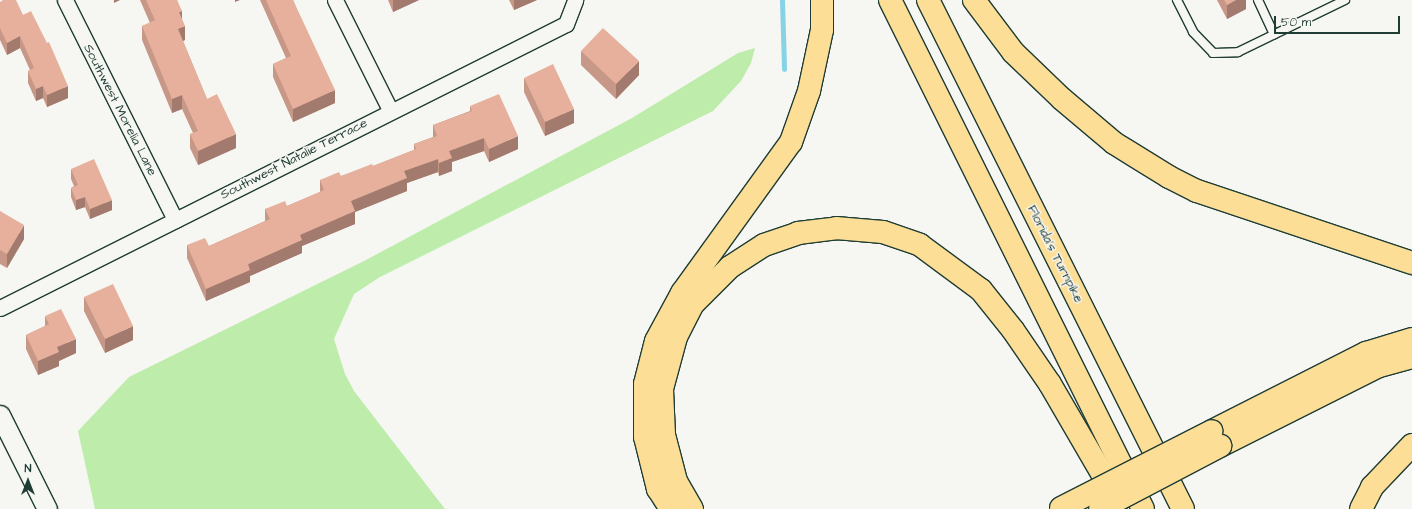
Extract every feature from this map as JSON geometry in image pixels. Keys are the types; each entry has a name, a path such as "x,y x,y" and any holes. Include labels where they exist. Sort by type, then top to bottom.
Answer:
{"highway":[{"path":"671,509 658,488 645,437 645,384 656,341 682,292 791,142 810,91 822,30 822,0"},
{"path":"890,0 1143,509"},
{"name":"Florida's Turnpike","path":"928,0 1183,509"},
{"path":"974,0 1013,52 1062,98 1114,143 1169,177 1197,191 1412,263"},
{"path":"692,509 676,481 664,435 662,389 676,337 693,304 730,267 764,245 798,233 836,228 883,232 920,244 981,290 1013,330 1050,384 1123,509"},
{"path":"1100,509 1216,439 1366,353 1412,338"},
{"path":"1060,509 1379,366 1412,357"},
{"path":"1361,509 1372,487 1412,445"}],"street":[{"name":"Southwest Morelia Lane","path":"65,0 175,220"},
{"path":"335,0 390,110"},
{"name":"Southwest Natalie Terrace","path":"0,308 390,110 566,24 575,0"},
{"path":"0,415 47,509"}],"lane":[{"path":"1177,0 1193,32 1213,53 1238,52 1345,0"},
{"path":"1258,0 1274,34"}],"green space":[{"path":"755,48 751,63 741,81 713,111 380,277 354,294 334,339 345,374 354,391 445,509 95,509 78,431 129,377 364,261 632,118 738,53"}],"building":[{"path":"3,0 16,0 23,15 31,11 47,43 49,42 68,86 47,95 43,86 36,89 28,71 34,68 20,36 7,43 0,28 0,2"},
{"path":"146,0 177,0 182,11 179,12 185,26 178,29 207,99 217,94 236,134 198,151 190,134 198,131 182,95 172,99 142,26 155,20"},
{"path":"266,0 293,0 335,90 293,109 273,64 291,56"},
{"path":"1224,0 1236,0 1227,5"},
{"path":"603,28 639,61 616,84 581,51"},
{"path":"553,64 574,109 545,122 524,78"},
{"path":"499,94 518,136 489,149 484,138 449,151 452,158 439,163 438,159 404,171 407,178 351,201 355,211 300,235 302,240 248,264 250,270 206,289 187,245 205,238 209,246 270,219 265,209 285,201 287,206 324,190 320,180 339,172 341,176 372,164 373,166 416,149 414,144 437,136 433,125 472,111 470,106"},
{"path":"94,159 112,200 90,209 85,197 76,200 71,188 78,185 71,169"},
{"path":"0,211 24,225 7,254 0,250"},
{"path":"113,284 133,326 105,339 84,297"},
{"path":"61,309 76,339 57,347 59,352 38,361 26,335 49,324 45,316"}],"waterway":[{"path":"782,0 784,69"}]}
